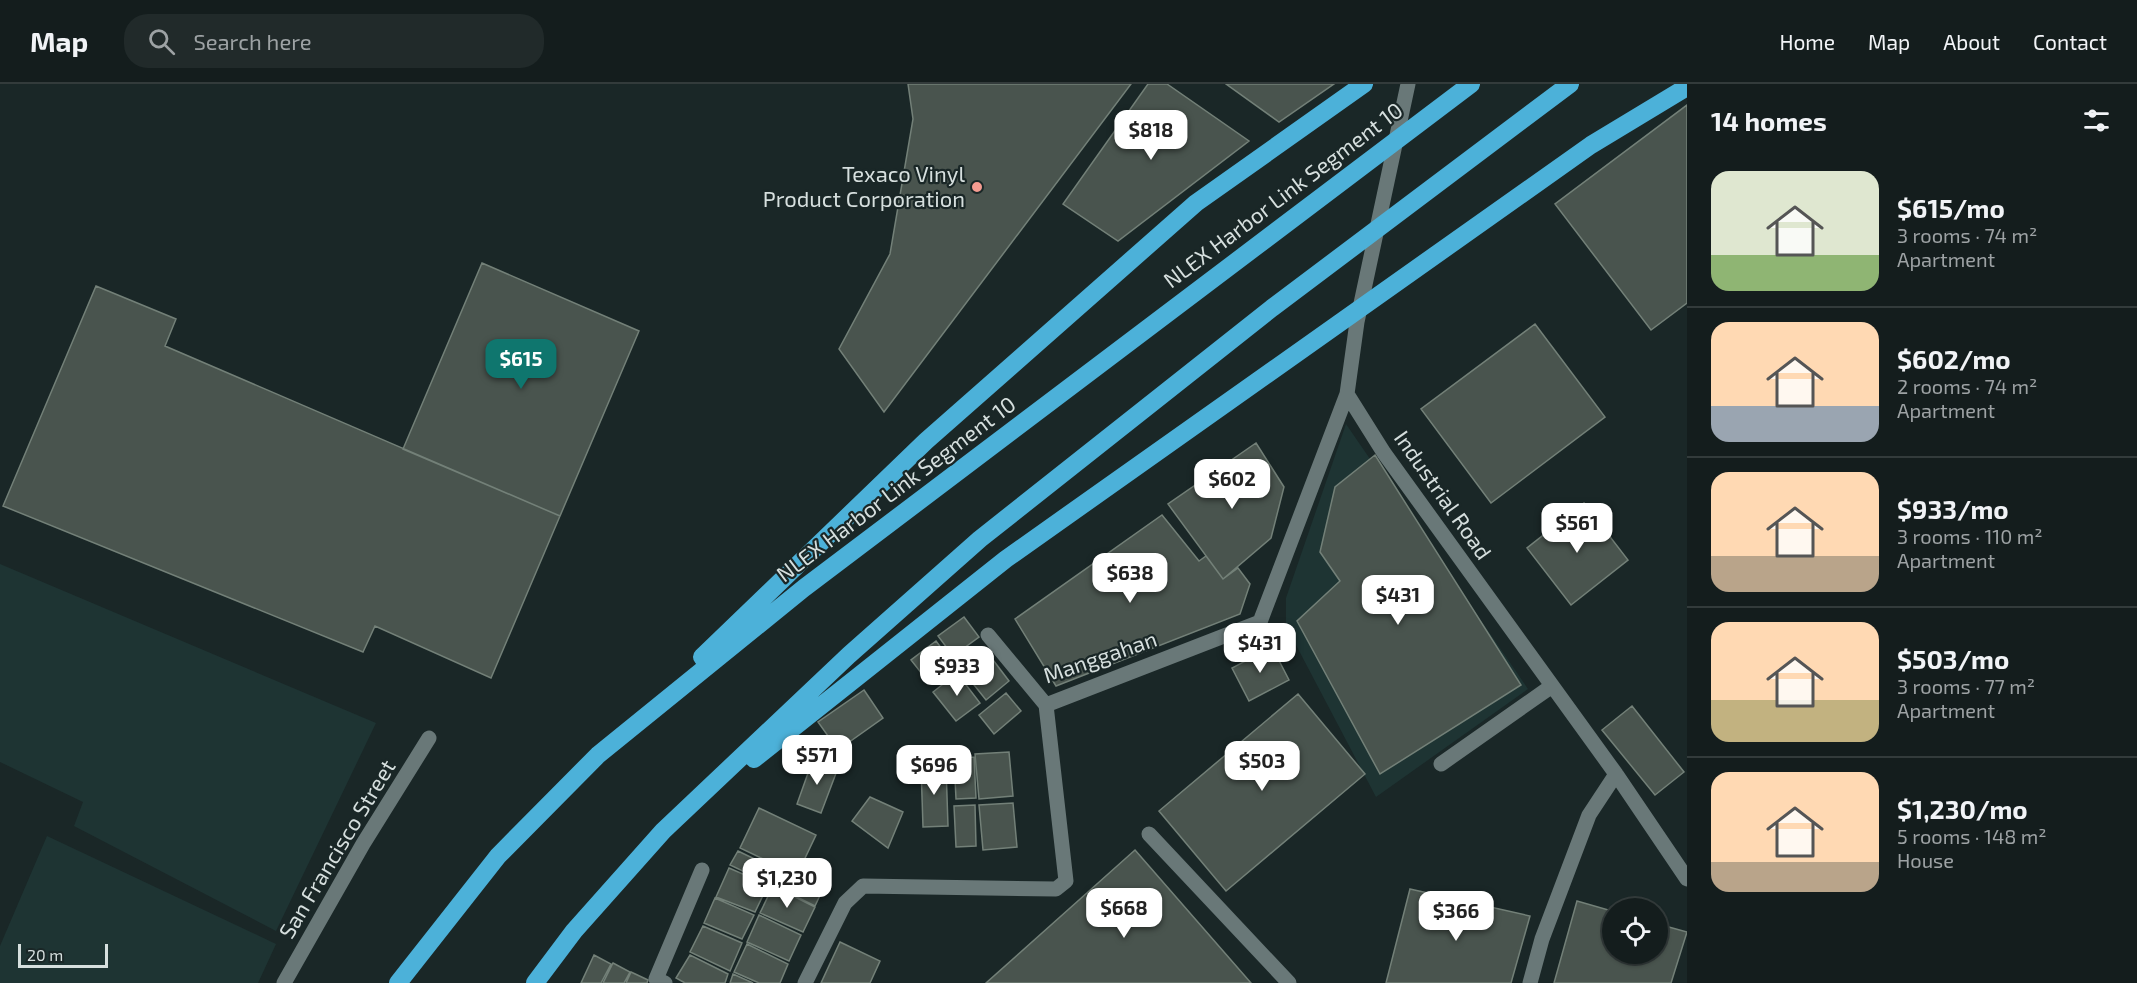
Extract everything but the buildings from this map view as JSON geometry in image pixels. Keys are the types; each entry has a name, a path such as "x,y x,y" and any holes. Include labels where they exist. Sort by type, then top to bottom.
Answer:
{"highway":[{"path":"598,755 926,441 1196,203 1364,84"},
{"name":"NLEX Harbor Link Segment 10","path":"398,983 498,856 598,755 804,588 1471,84"},
{"path":"535,983 574,931 663,831 849,655 980,539 1272,308 1570,84"},
{"path":"663,831 1006,559 1591,145 1687,87"}],"street":[{"path":"1347,394 1357,322 1408,84"},
{"name":"Industrial Road","path":"1347,394 1384,453 1616,774 1687,879"},
{"name":"Manggahan","path":"988,635 1046,705 1260,622 1347,394"},
{"path":"1441,764 1552,686"},
{"path":"805,983 845,903 856,889 863,886 1056,889 1066,880 1046,705"},
{"name":"San Francisco Street","path":"284,983 363,844 429,738"},
{"path":"1530,983 1542,939 1588,815 1616,774"},
{"path":"1149,834 1289,983"},
{"path":"664,983 657,979 702,870"}],"shaded area":[{"path":"1346,424 1528,689 1376,797 1286,626 1286,598"},
{"path":"0,564 376,723 276,931 74,826 83,802 0,762"},
{"path":"47,836 276,944 258,983 0,983 0,946"}],"place":[{"name":"Texaco Vinyl Product Corporation","path":"977,187"}]}
